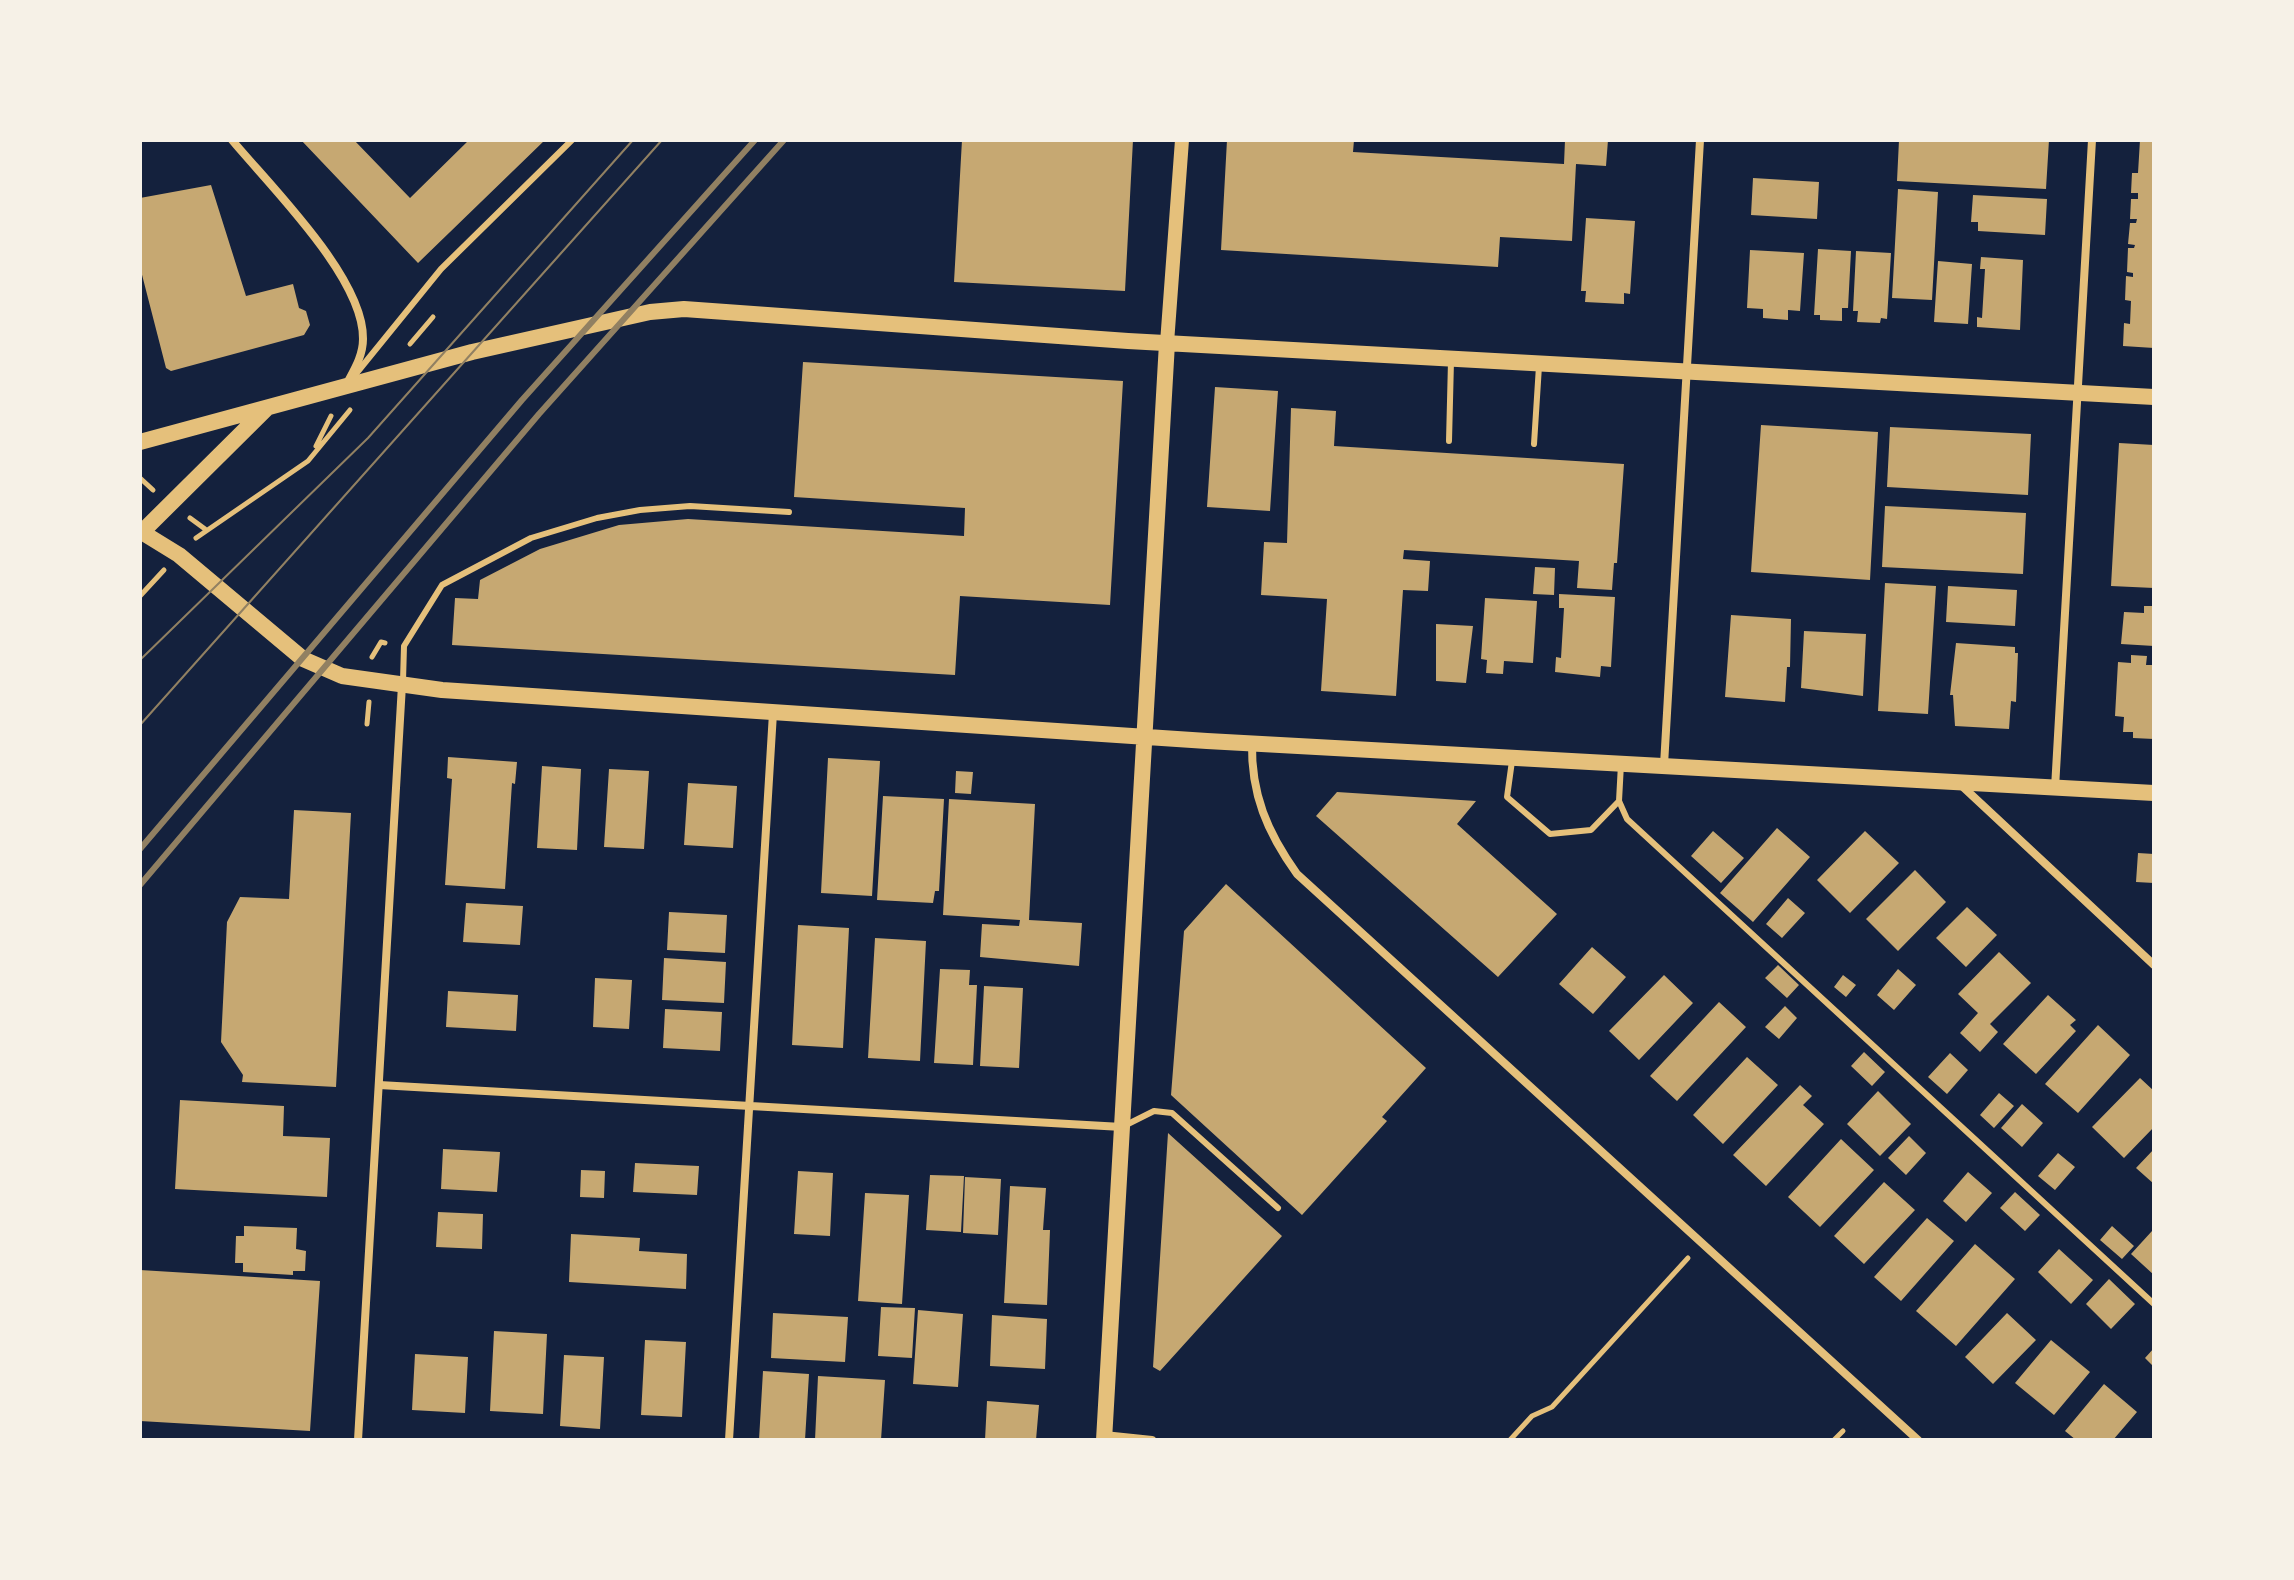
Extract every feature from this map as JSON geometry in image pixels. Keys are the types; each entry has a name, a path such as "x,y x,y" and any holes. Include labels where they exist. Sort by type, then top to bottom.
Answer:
{"main road":[{"path":"140,442 590,325 650,312 684,309 1167,343 2154,397"},
{"path":"1104,1437 1167,343"},
{"path":"268,407 141,532 179,555 303,659 342,676 402,685 773,713 2154,793"}],"street":[{"path":"232,140 330,259 351,291 363,339 359,362 345,387"},
{"path":"1167,343 1182,140"},
{"path":"1664,765 1700,140"},
{"path":"2055,788 2092,140"},
{"path":"358,1440 402,685"},
{"path":"729,1440 773,713"},
{"path":"1252,743 1252,777 1264,820 1297,874 1918,1440"},
{"path":"1958,783 2154,965"},
{"path":"379,1085 1122,1127"},
{"path":"1104,1437 1152,1440"}],"lane":[{"path":"345,387 441,269 572,140"},
{"path":"1449,441 1451,358"},
{"path":"1534,444 1539,362"},
{"path":"402,685 404,646 442,585 531,538 597,518 640,510 690,506 789,512"},
{"path":"1513,757 1507,797 1550,834 1591,830 1619,801"},
{"path":"1621,763 1619,801 1627,819 2154,1304"},
{"path":"1122,1127 1154,1111 1172,1113 1278,1208"}],"path":[{"path":"205,529 215,527 308,461 345,387"},
{"path":"1510,1440 1532,1416 1552,1407 1702,1243"},
{"path":"1834,1440 1843,1431"}],"building":[{"path":"301,140 354,140 410,198 469,140 545,140 418,263"},
{"path":"962,140 1133,140 1125,291 954,282"},
{"path":"1227,140 1354,140 1353,152 1564,164 1565,140 1608,140 1606,166 1576,164 1572,241 1500,237 1498,267 1221,250"},
{"path":"1899,140 2049,140 2046,189 1897,181"},
{"path":"2140,140 2154,140 2154,348 2123,346 2124,323 2130,324 2131,301 2125,300 2126,276 2133,277 2133,273 2127,272 2128,248 2135,245 2128,244 2130,223 2136,223 2137,219 2130,219 2131,199 2138,199 2138,193 2131,193 2132,173 2138,173"},
{"path":"1753,178 1819,182 1817,219 1751,215"},
{"path":"211,185 246,296 293,284 299,308 306,311 310,325 304,335 171,371 166,368 140,267 140,198"},
{"path":"1898,189 1938,192 1932,300 1892,298"},
{"path":"1973,195 2047,199 2045,235 1978,231 1978,222 1971,222"},
{"path":"1586,218 1635,221 1630,294 1624,293 1624,304 1585,302 1586,291 1581,291"},
{"path":"1818,249 1851,251 1848,308 1842,308 1842,321 1820,320 1820,315 1814,315"},
{"path":"1750,250 1804,253 1800,311 1788,310 1788,320 1763,318 1763,309 1747,308"},
{"path":"1856,251 1891,253 1887,319 1881,318 1880,323 1857,322 1858,311 1853,311"},
{"path":"1981,257 2023,260 2020,330 1977,327 1977,317 1982,318 1985,269 1980,269"},
{"path":"1938,261 1972,264 1968,324 1934,322"},
{"path":"803,362 1123,381 1110,605 960,596 955,675 452,645 455,598 478,599 480,580 540,549 619,525 688,519 964,536 965,508 794,497"},
{"path":"1215,387 1278,391 1270,511 1207,507"},
{"path":"1291,408 1336,411 1334,446 1624,464 1617,563 1614,563 1612,590 1577,588 1579,561 1404,550 1403,559 1430,561 1428,591 1403,590 1396,696 1321,691 1327,599 1261,595 1264,542 1287,543"},
{"path":"1761,425 1878,432 1870,580 1751,572"},
{"path":"1890,427 2031,434 2028,495 1887,487"},
{"path":"2119,443 2154,445 2154,588 2111,586"},
{"path":"1885,506 2026,513 2023,574 1882,567"},
{"path":"1535,567 1555,568 1554,595 1533,594"},
{"path":"1885,583 1936,586 1928,714 1878,711"},
{"path":"1948,586 2017,590 2015,626 1946,622"},
{"path":"1559,594 1615,597 1611,667 1601,666 1600,677 1555,672 1556,657 1561,658 1564,608 1559,608"},
{"path":"1485,598 1537,601 1533,663 1504,661 1503,674 1486,673 1487,660 1481,659"},
{"path":"2144,606 2154,606 2154,646 2121,644 2124,612 2144,613"},
{"path":"1731,615 1791,619 1790,667 1787,667 1785,702 1725,697"},
{"path":"1436,624 1473,626 1466,683 1436,681"},
{"path":"1804,631 1866,634 1863,696 1801,688"},
{"path":"1956,643 2015,647 2015,653 2018,653 2016,702 2011,701 2009,729 1955,726 1953,695 1950,695"},
{"path":"2131,655 2147,656 2146,665 2154,665 2154,739 2133,738 2133,732 2123,732 2124,717 2115,716 2118,662 2131,663"},
{"path":"448,757 517,762 515,784 512,783 505,889 445,885 452,779 447,778"},
{"path":"828,758 880,761 872,896 821,893"},
{"path":"542,766 581,769 577,850 537,848"},
{"path":"609,769 649,771 644,849 604,847"},
{"path":"956,771 973,772 971,794 955,793"},
{"path":"688,783 737,786 733,848 684,845"},
{"path":"1337,792 1476,801 1457,824 1557,914 1498,977 1316,816"},
{"path":"883,796 944,799 939,891 935,891 933,903 877,900"},
{"path":"949,799 1035,804 1029,920 1082,923 1079,966 980,957 982,924 1019,926 1020,920 943,915"},
{"path":"294,810 351,813 336,1087 242,1082 243,1075 221,1042 227,922 240,897 289,899"},
{"path":"1777,828 1810,857 1753,922 1720,893"},
{"path":"1713,831 1744,858 1721,883 1691,856"},
{"path":"1865,831 1899,863 1850,913 1817,880"},
{"path":"2138,853 2154,854 2154,883 2136,882"},
{"path":"1915,870 1946,902 1898,951 1866,919"},
{"path":"1226,884 1426,1068 1382,1117 1387,1121 1302,1215 1171,1095 1184,931"},
{"path":"1788,898 1805,913 1782,938 1766,924"},
{"path":"466,903 523,906 520,945 463,942"},
{"path":"1967,907 1997,935 1966,967 1936,938"},
{"path":"669,912 727,915 725,953 667,950"},
{"path":"798,925 849,928 843,1048 792,1045"},
{"path":"875,938 926,941 920,1061 868,1058"},
{"path":"1592,947 1626,977 1593,1014 1559,984"},
{"path":"1999,952 2031,983 1990,1024 1998,1032 1980,1052 1960,1033 1978,1013 1958,994"},
{"path":"664,958 726,962 724,1003 662,1000"},
{"path":"1778,965 1799,985 1787,998 1765,978"},
{"path":"940,969 970,970 969,985 977,985 973,1065 934,1063"},
{"path":"1898,969 1916,985 1894,1010 1877,995"},
{"path":"1664,975 1693,1003 1639,1060 1609,1031"},
{"path":"1843,975 1856,985 1846,997 1834,987"},
{"path":"595,978 632,980 629,1029 593,1027"},
{"path":"984,986 1023,988 1019,1068 980,1066"},
{"path":"448,991 518,995 516,1031 446,1027"},
{"path":"2048,995 2076,1020 2070,1025 2076,1031 2036,1074 2003,1044"},
{"path":"1719,1002 1746,1027 1677,1101 1650,1076"},
{"path":"1785,1006 1797,1018 1779,1039 1765,1027"},
{"path":"665,1009 722,1012 720,1051 663,1048"},
{"path":"2098,1025 2130,1055 2078,1113 2045,1084"},
{"path":"1864,1052 1885,1072 1872,1086 1851,1066"},
{"path":"1950,1053 1968,1070 1947,1094 1928,1077"},
{"path":"1747,1057 1778,1085 1723,1144 1693,1115"},
{"path":"2140,1078 2154,1091 2154,1127 2124,1158 2092,1127"},
{"path":"1800,1085 1812,1096 1803,1105 1824,1124 1766,1186 1733,1155"},
{"path":"1878,1091 1911,1124 1880,1156 1847,1124"},
{"path":"1999,1093 2014,1106 1994,1128 1980,1115"},
{"path":"180,1100 284,1106 283,1136 330,1138 327,1197 175,1189"},
{"path":"2022,1104 2043,1123 2022,1147 2001,1128"},
{"path":"1168,1133 1282,1236 1160,1371 1153,1367"},
{"path":"1909,1136 1926,1153 1906,1175 1888,1158"},
{"path":"1841,1139 1874,1170 1820,1227 1788,1197"},
{"path":"443,1149 500,1152 497,1192 441,1189"},
{"path":"2154,1149 2154,1184 2136,1168"},
{"path":"2058,1153 2075,1167 2055,1190 2038,1176"},
{"path":"635,1163 699,1166 697,1195 633,1192"},
{"path":"581,1170 605,1171 604,1198 580,1197"},
{"path":"798,1171 833,1173 830,1236 794,1234"},
{"path":"1968,1172 1992,1193 1966,1222 1943,1201"},
{"path":"930,1175 964,1176 961,1232 926,1230"},
{"path":"965,1177 1001,1179 998,1235 963,1233"},
{"path":"1884,1182 1915,1210 1864,1264 1834,1236"},
{"path":"1010,1186 1046,1188 1043,1230 1050,1230 1047,1305 1004,1303"},
{"path":"2015,1192 2040,1215 2025,1231 2000,1208"},
{"path":"865,1193 909,1195 902,1304 858,1301"},
{"path":"438,1212 483,1214 482,1249 436,1247"},
{"path":"1927,1218 1954,1241 1901,1301 1874,1277"},
{"path":"244,1226 297,1228 296,1249 306,1251 305,1271 293,1271 293,1275 243,1272 243,1263 235,1263 236,1236 244,1236"},
{"path":"2112,1226 2134,1246 2122,1259 2100,1240"},
{"path":"2152,1231 2154,1233 2154,1275 2131,1254"},
{"path":"571,1234 640,1238 639,1251 687,1254 686,1289 569,1282"},
{"path":"1975,1244 2015,1279 1956,1346 1916,1311"},
{"path":"2059,1249 2093,1280 2071,1304 2038,1272"},
{"path":"140,1270 320,1281 310,1431 140,1421"},
{"path":"2109,1279 2135,1304 2111,1329 2086,1304"},
{"path":"881,1307 915,1308 912,1358 878,1356"},
{"path":"918,1310 963,1314 958,1387 913,1384"},
{"path":"773,1313 848,1317 845,1362 771,1358"},
{"path":"2007,1313 2036,1340 1993,1384 1965,1357"},
{"path":"992,1315 1047,1319 1045,1369 990,1366"},
{"path":"494,1331 547,1334 543,1414 490,1411"},
{"path":"645,1340 686,1342 682,1417 641,1415"},
{"path":"2051,1340 2090,1372 2054,1415 2015,1383"},
{"path":"2154,1348 2154,1367 2145,1358"},
{"path":"415,1354 468,1357 465,1413 412,1410"},
{"path":"564,1355 604,1357 600,1429 560,1426"},
{"path":"763,1371 809,1374 805,1440 759,1440"},
{"path":"818,1376 885,1380 881,1440 815,1440"},
{"path":"2104,1384 2137,1412 2113,1440 2076,1440 2065,1431"},
{"path":"987,1401 1039,1405 1036,1440 985,1440"}],"tram line":[{"path":"140,660 368,438 633,140"},
{"path":"140,725 662,140"}],"railway":[{"path":"140,849 522,400 755,140"},
{"path":"140,885 539,414 784,140"}]}
